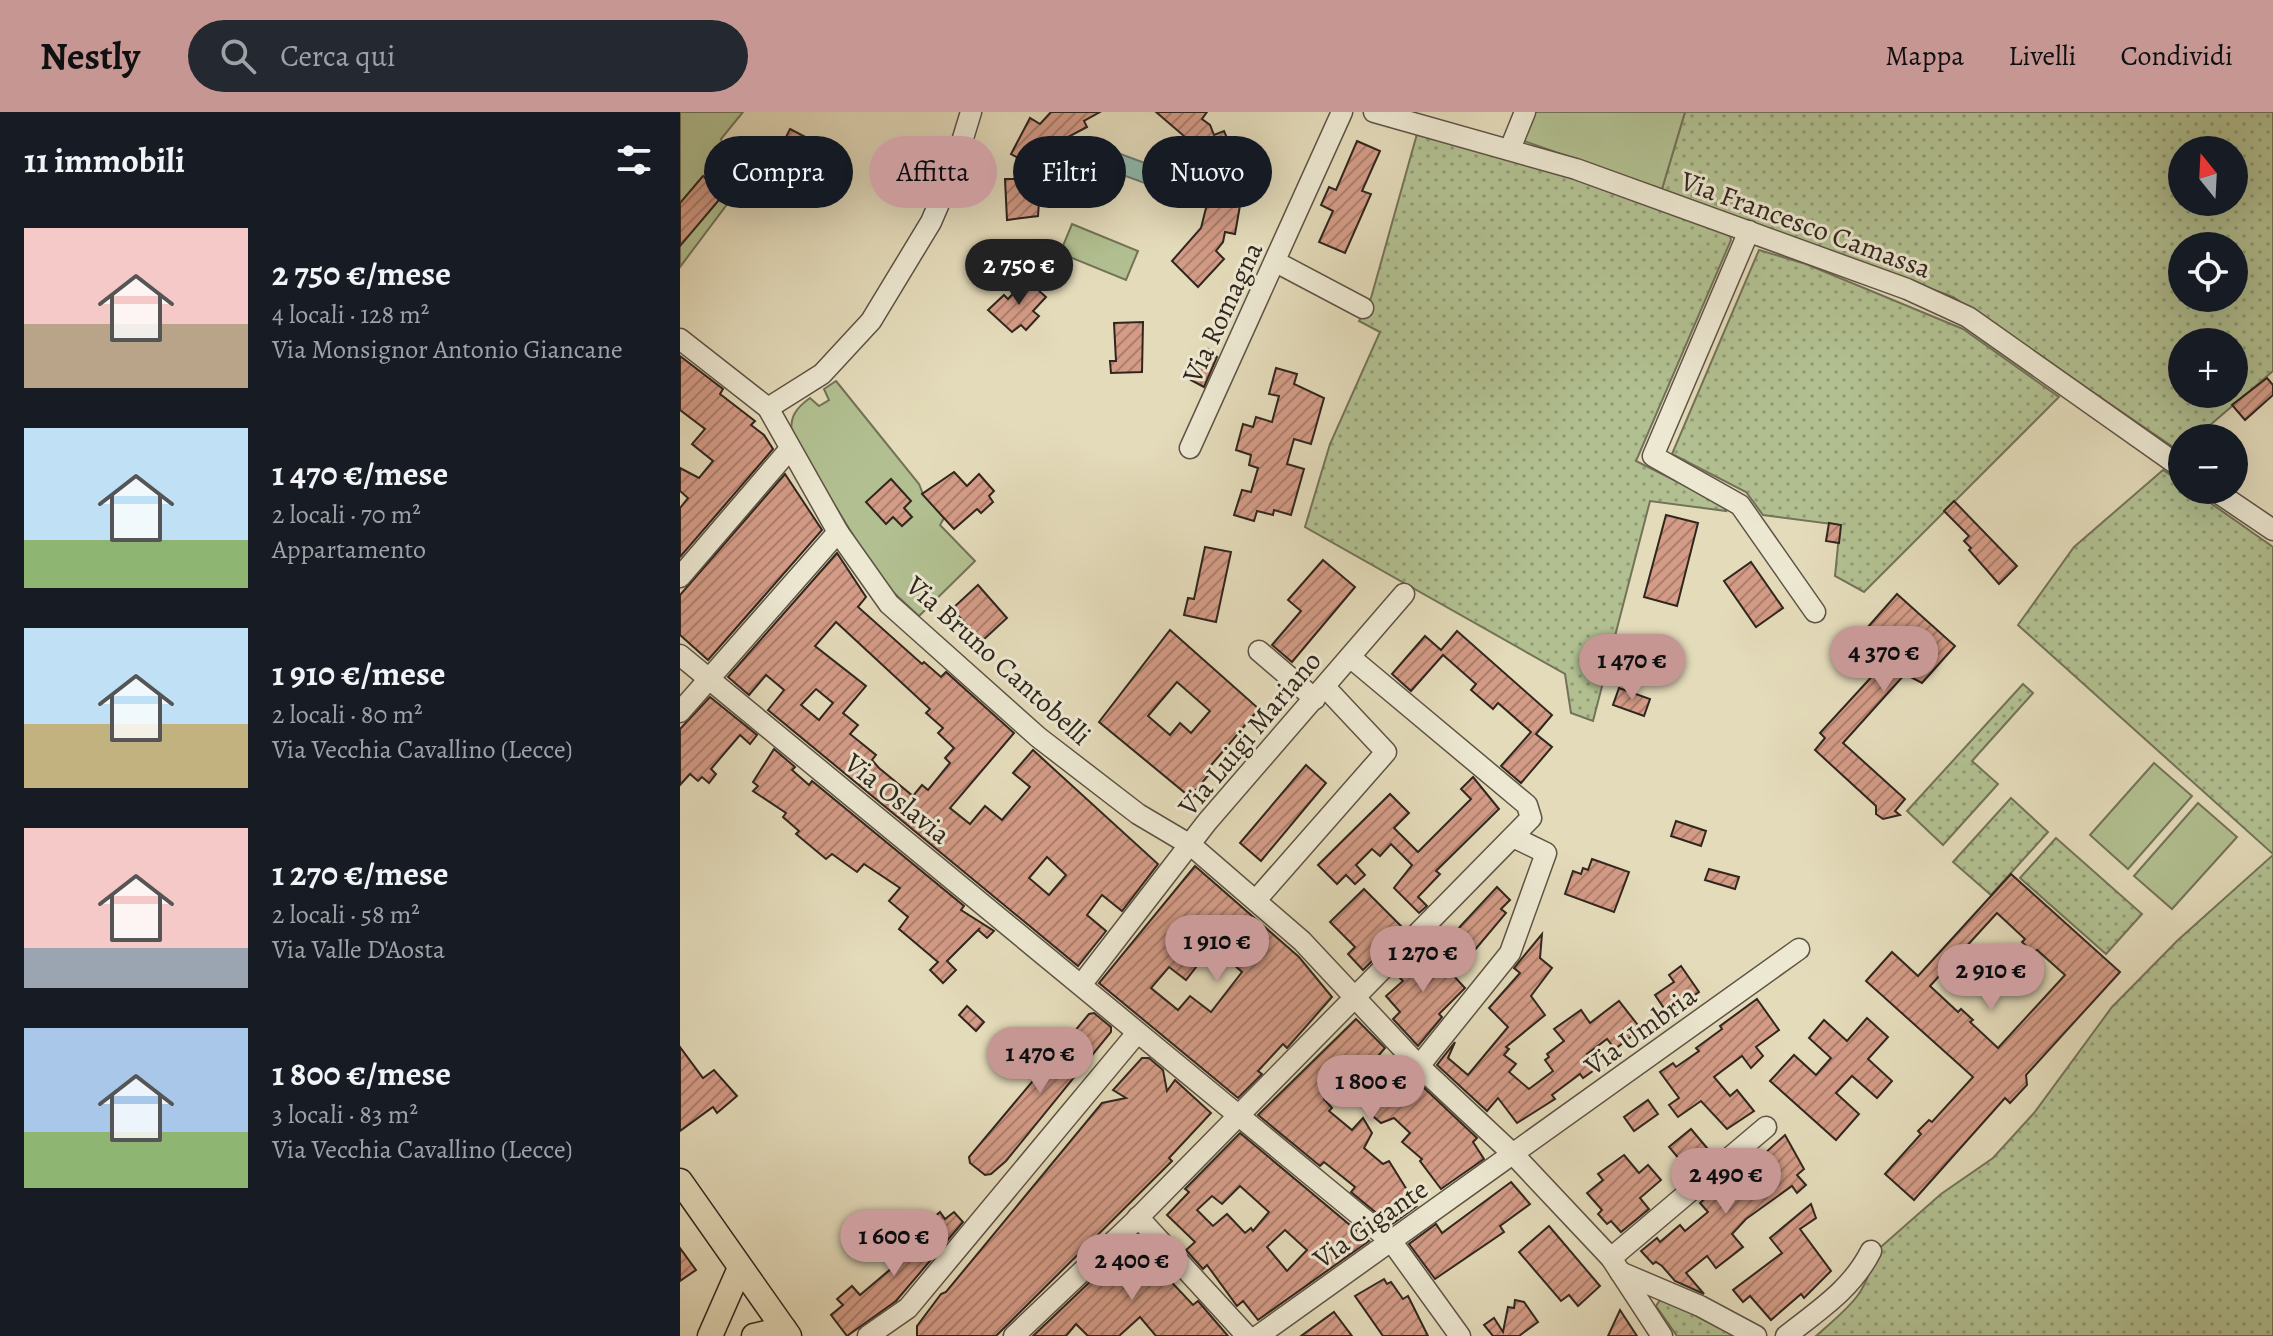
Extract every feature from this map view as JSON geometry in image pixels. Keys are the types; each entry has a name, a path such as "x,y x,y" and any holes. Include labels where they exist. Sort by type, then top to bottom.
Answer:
{"main road":[{"path":"680,1181 786,1332 754,1336"},
{"path":"710,1336 740,1268"}],"street":[{"path":"768,408 822,374 871,321 931,222 953,171 971,112"},
{"name":"Via Romagna","path":"1190,448 1342,112"},
{"name":"Via Francesco Camassa","path":"1374,112 1510,149 1831,259 1968,317 2168,458"},
{"path":"1510,149 1525,112"},
{"path":"1749,231 1653,456 1740,505 1815,612"},
{"path":"1276,262 1363,308"},
{"name":"Via Bruno Cantobelli","path":"680,339 768,408 838,532 889,604 1038,737 1138,814 1192,846 1256,900 1419,1066 1514,1155 1615,1265"},
{"path":"680,577 789,450"},
{"path":"2235,504 2273,530"},
{"path":"680,712 838,532"},
{"name":"Via Luigi Mariano","path":"1081,985 1192,846 1207,822 1404,594"},
{"path":"1256,900 1386,752 1320,693 1259,651"},
{"name":"Via Oslavia","path":"680,655 1392,1242 1460,1336"},
{"name":"Via Luigi Mariano","path":"1350,657 1527,805 1531,818 1513,837"},
{"path":"1014,1336 1138,1217 1513,837 1546,853 1510,953 1419,1066"},
{"name":"Via Umbria","path":"1514,1155 1799,949"},
{"path":"868,1336 908,1308 1137,1033"},
{"path":"1615,1265 1766,1127"},
{"name":"Via Gigante","path":"1258,1336 1514,1155"},
{"path":"1138,1217 1247,1336"},
{"path":"1786,1336 1848,1287 1860,1274 1871,1251"},
{"path":"1615,1265 1662,1336"},
{"path":"1615,1265 1756,1336"}],"shaded area":[{"path":"680,112 743,112 723,136 704,136 704,208 724,208 680,267"},
{"path":"1532,112 1685,112 1662,189 1521,140"},
{"path":"1685,112 2273,112 2273,371 2248,392 2248,328 2168,328 2168,408 2230,408 2211,424 2168,424 2168,444 1953,297 1662,189"},
{"path":"1417,134 1575,177 1730,235 1731,240 1636,461 1724,505 1726,511 1650,501 1593,721 1571,713 1565,674 1305,527 1330,444 1380,332 1359,321 1371,298"},
{"path":"1126,156 1142,162 1142,182 1126,176"},
{"path":"1072,224 1138,251 1126,280 1060,253"},
{"path":"1759,250 1806,264 1963,329 2059,397 1864,592 1835,576 1840,525 1763,515 1746,492 1672,454"},
{"path":"836,381 944,518 940,525 975,561 919,616 881,581 792,435 797,409 810,398 819,406 829,400 824,389"},
{"path":"2163,470 2168,473 2168,504 2212,504 2273,547 2273,854 2018,625 2074,547"},
{"path":"2023,684 2033,693 1972,761 1998,784 1943,845 1907,811"},
{"path":"2154,763 2192,796 2128,869 2090,835"},
{"path":"2011,798 2048,832 1991,895 1953,862"},
{"path":"2198,803 2237,837 2172,909 2134,876"},
{"path":"2056,838 2142,914 2106,954 2020,878"},
{"path":"2273,855 2273,1336 1816,1336 1861,1291 1874,1253 1941,1194 1993,1158 2034,1113 2112,1007 2178,940"},
{"path":"1662,1297 1746,1336 1677,1336 1656,1306"}],"building":[{"path":"1051,112 1100,112 1084,121 1087,127 1070,136 1020,136 1030,118 1040,124"},
{"path":"1156,112 1207,112 1202,119 1210,125 1214,135 1224,131 1226,136 1184,136"},
{"path":"790,129 804,136 786,136"},
{"path":"1357,141 1380,151 1362,191 1371,194 1345,253 1319,242 1333,211 1321,205 1329,187 1336,190"},
{"path":"704,177 704,208 712,208 680,246 680,203"},
{"path":"1005,179 1013,179 1013,208 1039,208 1038,216 1007,220"},
{"path":"1206,208 1240,208 1235,234 1225,232 1223,242 1216,251 1224,259 1198,287 1172,261 1201,228"},
{"path":"1026,279 1046,297 1033,311 1039,316 1026,330 1021,325 1012,332 988,310 1004,295 1008,299"},
{"path":"1143,322 1142,372 1111,373 1110,361 1116,361 1114,323"},
{"path":"1208,349 1217,357 1204,387 1191,380"},
{"path":"680,356 723,389 720,394 755,421 751,425 764,435 773,449 680,557 680,508 688,498 680,491 680,468 699,478 713,461 692,444 705,429 680,410"},
{"path":"1276,368 1297,374 1294,384 1324,398 1311,444 1294,439 1287,464 1304,469 1291,515 1274,510 1273,515 1257,511 1254,521 1234,515 1242,490 1251,492 1258,468 1249,465 1251,455 1236,450 1243,424 1253,427 1256,417 1272,422 1279,396 1269,394"},
{"path":"2267,378 2273,385 2273,395 2245,420 2235,408 2248,408 2248,393"},
{"path":"954,472 967,486 979,474 994,491 989,496 993,502 981,513 977,509 954,529 922,494"},
{"path":"785,474 822,530 708,660 680,635 680,595"},
{"path":"891,479 911,501 904,508 912,517 902,526 893,517 886,524 866,502"},
{"path":"1954,501 2017,566 1999,584 1969,550 1971,548 1964,541 1969,536 1944,511"},
{"path":"1666,515 1698,523 1677,606 1644,597"},
{"path":"1829,523 1841,525 1839,543 1826,541"},
{"path":"1205,547 1231,552 1216,622 1184,615 1188,598 1194,599"},
{"path":"837,553 866,597 858,607 922,664 924,662 941,677 946,672 1014,733 950,808 970,824 985,806 1002,820 1030,787 1013,773 1033,750 1158,864 1122,911 1102,895 1087,915 1106,931 1078,966 768,710 784,690 766,675 749,695 728,677","holes":["836,622 930,709 926,713 943,728 938,733 954,748 945,758 950,763 928,790 922,785 913,796 879,768 872,760 876,755 850,734 858,725 843,713 866,686 815,646","816,689 833,703 819,720 801,705","1047,857 1066,875 1049,895 1029,878"]},
{"path":"1323,560 1355,587 1292,662 1272,645 1301,611 1288,600"},
{"path":"1751,562 1783,608 1756,627 1724,581"},
{"path":"978,585 1007,618 982,641 952,609"},
{"path":"1897,594 1955,646 1922,683 1905,674 1843,743 1905,799 1895,811 1900,815 1883,819 1876,814 1876,806 1815,750 1825,738 1820,733 1887,660 1860,636"},
{"path":"1170,630 1259,709 1207,770 1211,772 1190,797 1099,722","holes":["1177,682 1210,711 1191,733 1180,723 1170,735 1148,716"]},
{"path":"1457,631 1552,715 1536,734 1552,747 1521,783 1501,766 1531,732 1498,703 1493,709 1471,690 1476,684 1443,655 1411,691 1392,674 1425,636 1441,650"},
{"path":"1619,688 1650,699 1644,716 1613,705"},
{"path":"710,697 757,735 750,744 740,735 711,769 716,774 709,783 702,777 698,781 690,774 680,785 680,729"},
{"path":"774,749 795,767 792,770 809,785 812,781 964,906 961,910 994,931 987,938 978,930 947,961 956,970 943,983 930,970 938,962 899,929 908,917 889,901 900,888 864,864 857,872 832,854 826,859 796,834 799,831 783,817 786,813 753,791 758,786 753,782"},
{"path":"1306,765 1326,783 1261,861 1240,843"},
{"path":"1473,777 1499,809 1436,871 1440,874 1418,897 1427,906 1419,913 1394,888 1412,865 1391,844 1380,856 1372,849 1356,865 1365,875 1355,884 1346,875 1337,884 1318,865 1390,794 1409,813 1394,828 1418,852 1471,799 1461,789"},
{"path":"1676,821 1706,831 1701,846 1671,836"},
{"path":"1592,859 1629,872 1614,912 1565,894 1573,871 1581,874 1583,868 1588,870"},
{"path":"1195,866 1299,957 1332,997 1287,1048 1283,1044 1258,1071 1262,1074 1238,1098 1099,983","holes":["1217,950 1242,972 1211,1012 1190,996 1178,1010 1151,988 1169,967 1186,980 1207,953 1211,957"]},
{"path":"1709,869 1739,877 1735,889 1705,880"},
{"path":"2011,874 2120,972 2026,1075 2027,1085 2010,1103 2005,1098 1914,1200 1885,1174 1921,1134 1918,1131 1929,1120 1932,1122 1973,1077 1866,981 1892,952 1918,976","holes":["1997,913 2025,939 2022,942 2034,953 2037,950 2065,975 1998,1048 1970,1022 1973,1020 1961,1009 1958,1012 1930,986"]},
{"path":"1497,887 1510,900 1501,909 1506,913 1474,951 1455,932"},
{"path":"1364,889 1404,929 1363,970 1348,954 1355,947 1330,922"},
{"path":"1542,934 1540,958 1552,968 1531,996 1545,1015 1506,1047 1509,1049 1504,1055 1516,1064 1509,1072 1529,1089 1553,1071 1545,1060 1549,1057 1547,1054 1564,1041 1554,1029 1581,1010 1590,1023 1619,1001 1641,1029 1615,1049 1607,1039 1587,1054 1597,1068 1583,1078 1580,1074 1552,1095 1555,1099 1517,1123 1498,1098 1487,1111 1437,1065 1455,1042 1448,1058 1468,1075 1508,1027 1489,1008 1520,973 1514,968"},
{"path":"1425,945 1465,988 1439,1014 1442,1017 1418,1046 1393,1019 1400,1012 1386,996 1403,981 1396,974"},
{"path":"1681,966 1699,992 1668,1014 1655,995 1674,982 1669,975"},
{"path":"1757,999 1779,1030 1756,1047 1763,1056 1751,1068 1742,1056 1714,1077 1730,1096 1737,1090 1754,1111 1727,1129 1701,1101 1678,1117 1669,1105 1679,1098 1660,1072 1673,1063 1676,1067 1699,1051 1696,1048 1722,1029 1720,1026"},
{"path":"967,1006 984,1022 976,1031 959,1015"},
{"path":"1094,1013 1111,1027 1111,1032 1006,1161 991,1174 985,1175 970,1163 969,1157 1089,1014"},
{"path":"1867,1018 1888,1037 1868,1059 1892,1081 1877,1098 1852,1076 1836,1093 1859,1114 1836,1140 1770,1081 1794,1055 1816,1075 1831,1058 1809,1038 1824,1020 1847,1041"},
{"path":"1356,1019 1385,1048 1378,1056 1397,1074 1403,1068 1477,1138 1473,1142 1484,1159 1441,1189 1420,1161 1422,1159 1402,1142 1410,1133 1394,1118 1381,1123 1368,1112 1373,1107 1341,1080 1324,1099 1332,1108 1329,1111 1352,1130 1363,1118 1372,1133 1364,1148 1383,1164 1389,1161 1417,1206 1391,1225 1351,1192 1355,1187 1324,1162 1320,1166 1258,1115"},
{"path":"680,1047 703,1078 714,1070 737,1096 717,1113 713,1107 680,1131"},
{"path":"1142,1058 1149,1058 1163,1070 1167,1091 1175,1080 1211,1113 1169,1158 1172,1161 996,1336 917,1336 917,1326 941,1294 946,1292 1102,1103 1126,1098 1113,1090"},
{"path":"1648,1100 1658,1114 1634,1131 1624,1117"},
{"path":"1691,1129 1707,1148 1686,1167 1669,1147"},
{"path":"1240,1133 1369,1241 1258,1320 1243,1301 1237,1306 1207,1265 1203,1269 1186,1250 1195,1242 1167,1215 1189,1192 1185,1189","holes":["1240,1186 1269,1212 1253,1231 1251,1228 1245,1233 1227,1214 1213,1226 1197,1210 1212,1196 1222,1204","1285,1230 1307,1250 1287,1271 1267,1247"]},
{"path":"1785,1135 1804,1169 1797,1175 1806,1185 1797,1193 1792,1186 1746,1219 1732,1234 1743,1247 1716,1268 1707,1256 1686,1273 1704,1294 1675,1281 1662,1266 1656,1262 1653,1264 1641,1251 1657,1238 1660,1242 1680,1225 1685,1231 1708,1212 1700,1203 1735,1171 1745,1182 1770,1161 1764,1154"},
{"path":"1624,1155 1639,1173 1648,1165 1661,1180 1640,1198 1649,1209 1621,1232 1611,1221 1607,1224 1598,1214 1602,1210 1587,1193 1603,1180 1598,1174"},
{"path":"1511,1182 1530,1204 1500,1226 1504,1232 1435,1279 1409,1244 1436,1224 1442,1233"},
{"path":"1811,1204 1816,1218 1800,1229 1831,1271 1804,1298 1801,1294 1771,1320 1750,1296 1743,1302 1733,1290 1782,1253 1770,1238"},
{"path":"940,1212 945,1219 954,1212 963,1222 896,1301 847,1336 831,1315 843,1305 837,1299 852,1286 860,1295 932,1234 925,1225"},
{"path":"1549,1226 1600,1286 1578,1306 1569,1295 1561,1301 1519,1252"},
{"path":"1138,1236 1152,1251 1147,1256 1193,1305 1198,1301 1228,1336 1156,1336 1140,1317 1119,1336 1088,1336 1076,1324 1066,1336 1033,1336"},
{"path":"680,1248 696,1270 680,1281"},
{"path":"1384,1279 1387,1284 1391,1282 1403,1299 1408,1296 1428,1336 1383,1336 1355,1296"},
{"path":"1515,1300 1524,1302 1538,1322 1519,1336 1493,1336 1484,1325 1494,1318 1503,1332 1508,1307 1514,1308"},
{"path":"1620,1310 1637,1336 1608,1336"},
{"path":"1334,1312 1352,1336 1301,1336"}]}
